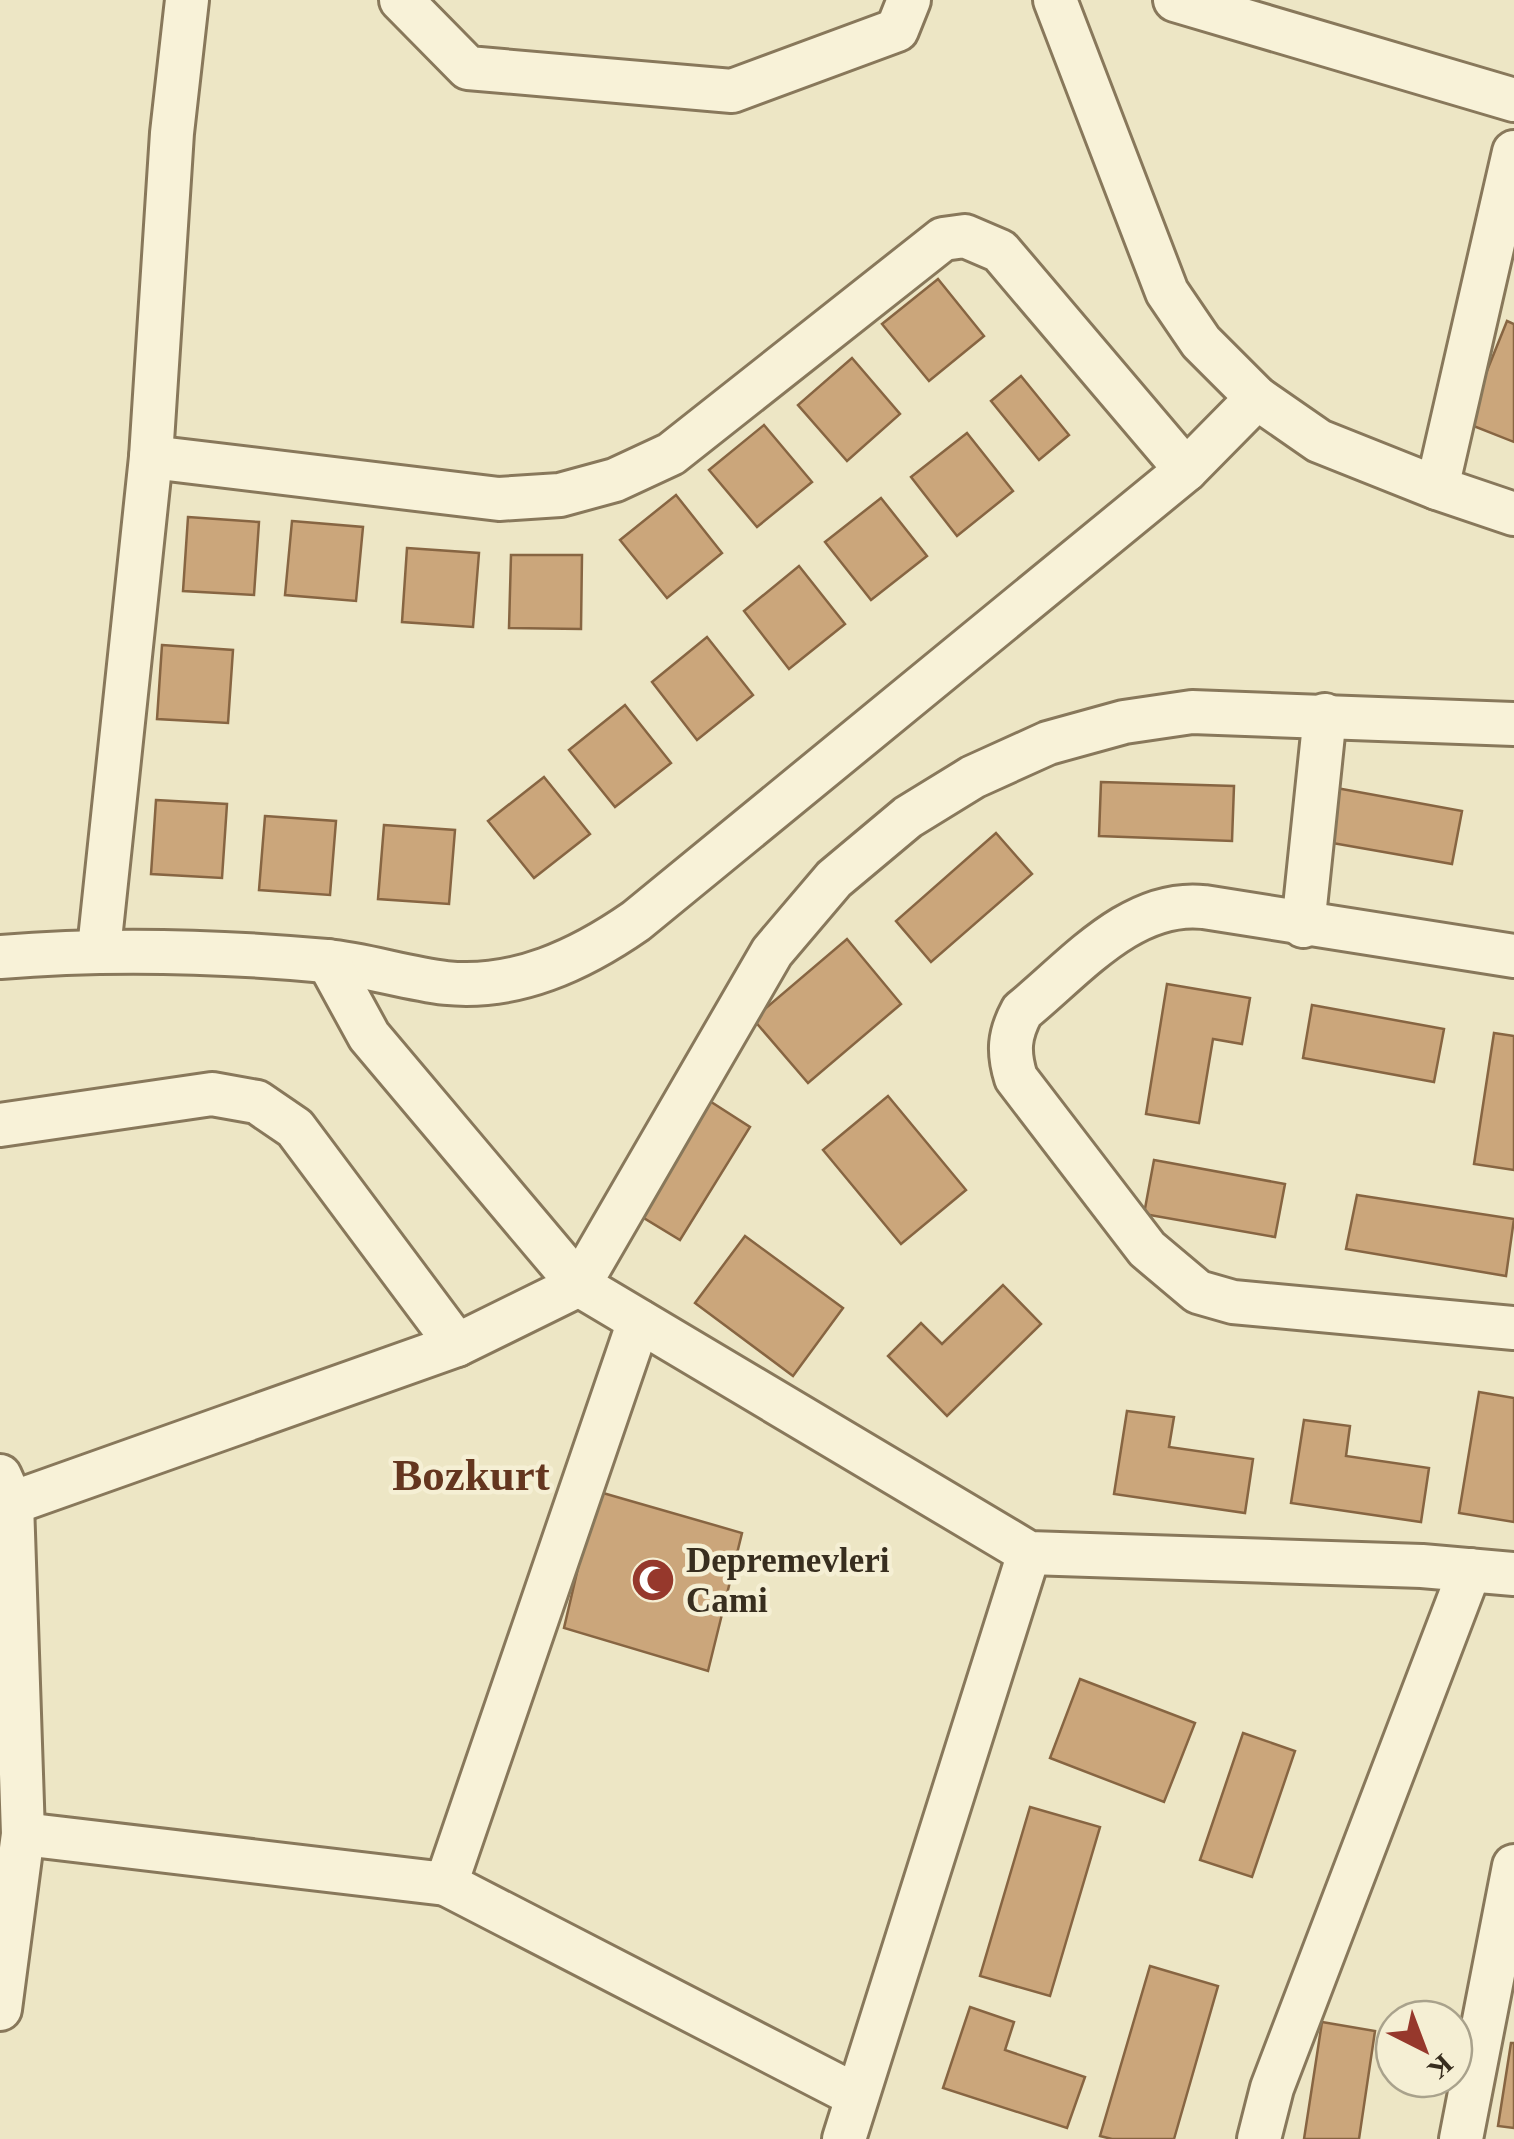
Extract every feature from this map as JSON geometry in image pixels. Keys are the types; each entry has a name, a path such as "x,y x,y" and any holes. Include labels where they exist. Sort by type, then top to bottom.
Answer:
{"street":[{"path":"99,949 151,457 172,133 187,0"},
{"path":"402,0 468,68 732,91 897,30 909,0"},
{"path":"1054,0 1166,292 1201,342 1257,398 1320,441 1514,514"},
{"path":"1175,0 1514,100"},
{"path":"1437,488 1514,152"},
{"path":"151,457 499,499 560,495 596,485 671,454 944,240 965,236 1000,251 1186,470"},
{"path":"0,956 99,949 328,961 448,983 508,980 553,969 595,950 636,921 1186,470 1257,398"},
{"path":"0,2009 24,1834 6,1489 457,1345 579,1285 772,952 834,879 908,817 973,776 1018,756 1124,722 1192,712 1514,724"},
{"path":"1303,926 1325,714"},
{"path":"1514,956 1184,905 1139,916 1022,1011 1012,1030 1009,1055 1016,1078 1147,1249 1198,1292 1233,1302 1514,1328"},
{"path":"328,961 370,1036 579,1285 1028,1553 1514,1574"},
{"path":"0,1125 212,1094 257,1102 278,1114 302,1137 457,1345"},
{"path":"446,1884 639,1321"},
{"path":"844,2139 1028,1553"},
{"path":"1259,2139 1272,2088 1470,1570"},
{"path":"24,1834 446,1884 855,2094"},
{"path":"1461,2139 1514,1866"}],"building":[{"path":"938,279 984,336 929,381 882,324"},
{"path":"1507,321 1514,324 1514,442 1466,423"},
{"path":"852,358 900,414 847,461 798,405"},
{"path":"1021,376 1069,435 1039,460 991,401"},
{"path":"764,425 812,482 757,527 709,470"},
{"path":"967,433 1013,491 957,536 911,477"},
{"path":"676,495 722,553 667,598 620,540"},
{"path":"881,498 927,556 871,600 825,542"},
{"path":"188,517 259,522 254,595 183,591"},
{"path":"292,521 363,527 356,601 285,595"},
{"path":"407,548 479,553 473,627 402,622"},
{"path":"511,555 582,555 581,629 509,628"},
{"path":"799,566 845,624 789,669 744,611"},
{"path":"707,637 753,695 697,740 652,682"},
{"path":"162,645 233,650 228,723 157,719"},
{"path":"625,705 671,763 615,807 569,750"},
{"path":"544,777 590,834 534,878 488,821"},
{"path":"1101,782 1234,786 1232,841 1099,836"},
{"path":"1331,787 1462,811 1452,864 1321,841"},
{"path":"156,800 227,804 222,878 151,874"},
{"path":"265,816 336,821 330,895 259,890"},
{"path":"384,825 455,830 449,904 378,899"},
{"path":"996,833 1032,874 931,962 896,921"},
{"path":"847,939 901,1004 808,1083 753,1019"},
{"path":"1167,984 1250,998 1242,1044 1213,1039 1199,1123 1146,1114"},
{"path":"1312,1005 1444,1029 1434,1082 1303,1058"},
{"path":"1494,1033 1514,1036 1514,1170 1474,1164"},
{"path":"888,1096 966,1190 901,1244 823,1150"},
{"path":"705,1098 750,1127 680,1240 634,1212"},
{"path":"1154,1160 1285,1184 1275,1237 1144,1214"},
{"path":"1357,1195 1514,1219 1506,1276 1346,1249"},
{"path":"745,1236 843,1308 793,1376 695,1303"},
{"path":"1003,1285 1041,1324 947,1416 888,1356 921,1323 942,1344"},
{"path":"1479,1392 1514,1398 1514,1522 1459,1513"},
{"path":"1127,1411 1174,1417 1169,1447 1253,1459 1245,1513 1114,1494"},
{"path":"1304,1420 1350,1426 1346,1456 1429,1468 1421,1522 1291,1503"},
{"name":"Depremevleri Cami","path":"596,1491 742,1533 708,1671 564,1628"},
{"path":"1080,1679 1195,1723 1164,1802 1050,1758"},
{"path":"1243,1733 1295,1751 1252,1877 1200,1860"},
{"path":"1030,1807 1100,1827 1050,1996 980,1976"},
{"path":"1150,1966 1218,1986 1174,2139 1100,2136"},
{"path":"970,2007 1014,2022 1005,2050 1085,2077 1067,2128 943,2088"},
{"path":"1322,2022 1374,2031 1359,2139 1304,2139"},
{"path":"1514,2043 1514,2128 1498,2126"}],"place":[{"name":"Depremevleri Cami","path":"653,1580"}],"district":[{"name":"Bozkurt","path":"471,1475"}]}
